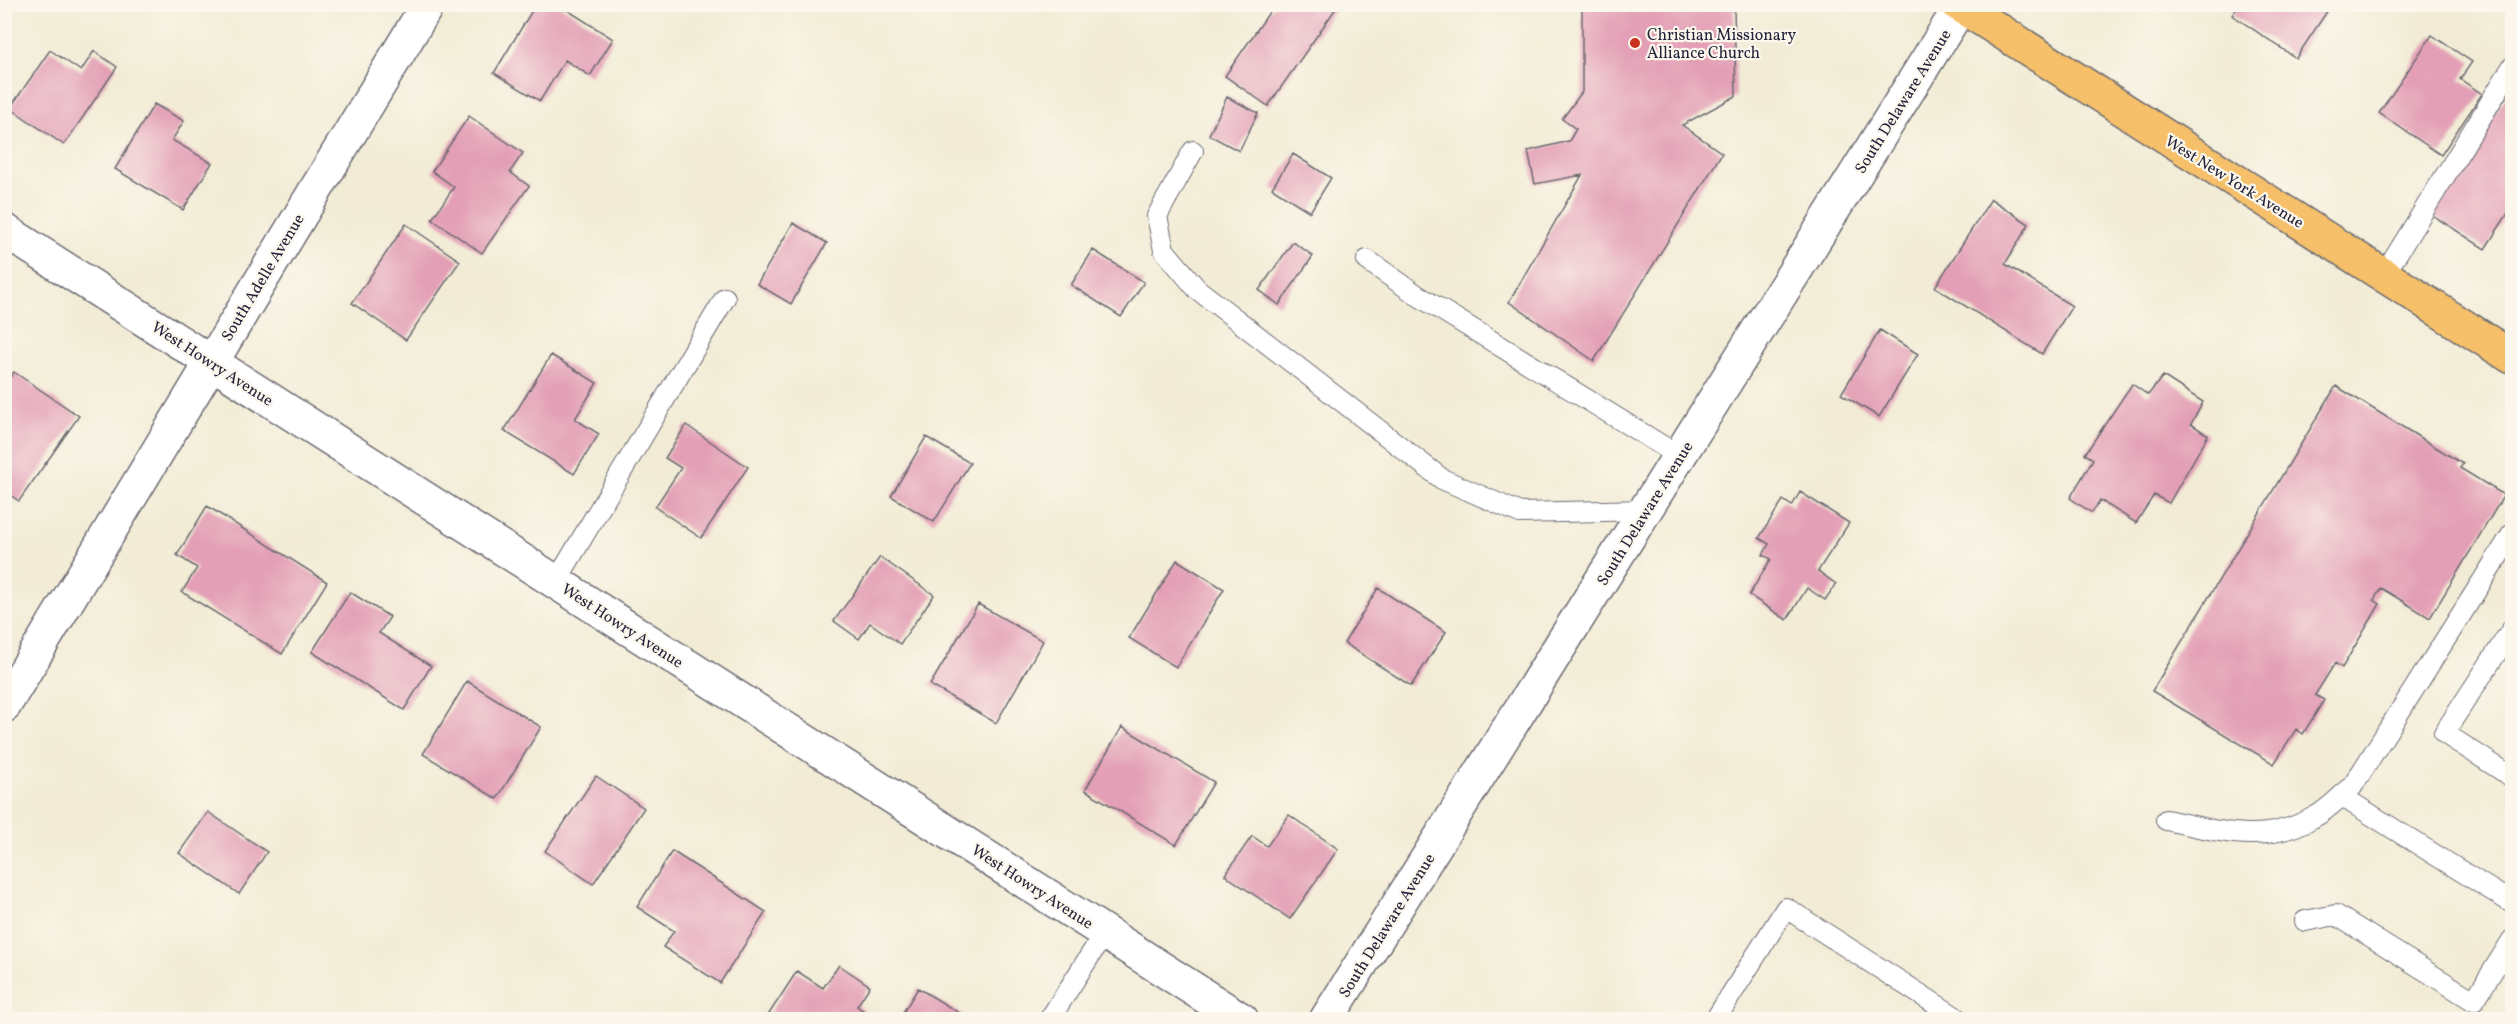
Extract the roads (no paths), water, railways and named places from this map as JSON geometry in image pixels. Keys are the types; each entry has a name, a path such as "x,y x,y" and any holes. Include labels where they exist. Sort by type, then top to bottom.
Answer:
{"main road":[{"name":"West New York Avenue","path":"1960,5 2512,357"}],"street":[{"name":"South Adelle Avenue","path":"4,706 210,361 428,4"},
{"name":"South Delaware Avenue","path":"1326,1020 1960,5"},
{"name":"West Howry Avenue","path":"4,230 1242,1020"}],"lane":[{"path":"2384,275 2512,67"},
{"path":"1193,152 1157,216 1164,250 1197,289 1442,479 1520,513 1645,510"},
{"path":"1367,260 1417,295 1679,456"},
{"path":"556,582 725,298"},
{"path":"2166,820 2246,836 2286,829 2316,816 2352,787 2512,534"},
{"path":"2512,629 2444,733 2512,777"},
{"path":"2341,796 2512,903"},
{"path":"1715,1020 1786,908 1960,1020"},
{"path":"2305,921 2336,915 2474,1001 2512,939"},
{"path":"1049,1020 1105,932"}],"place":[{"name":"Christian Missionary Alliance Church","path":"1635,43"}]}
